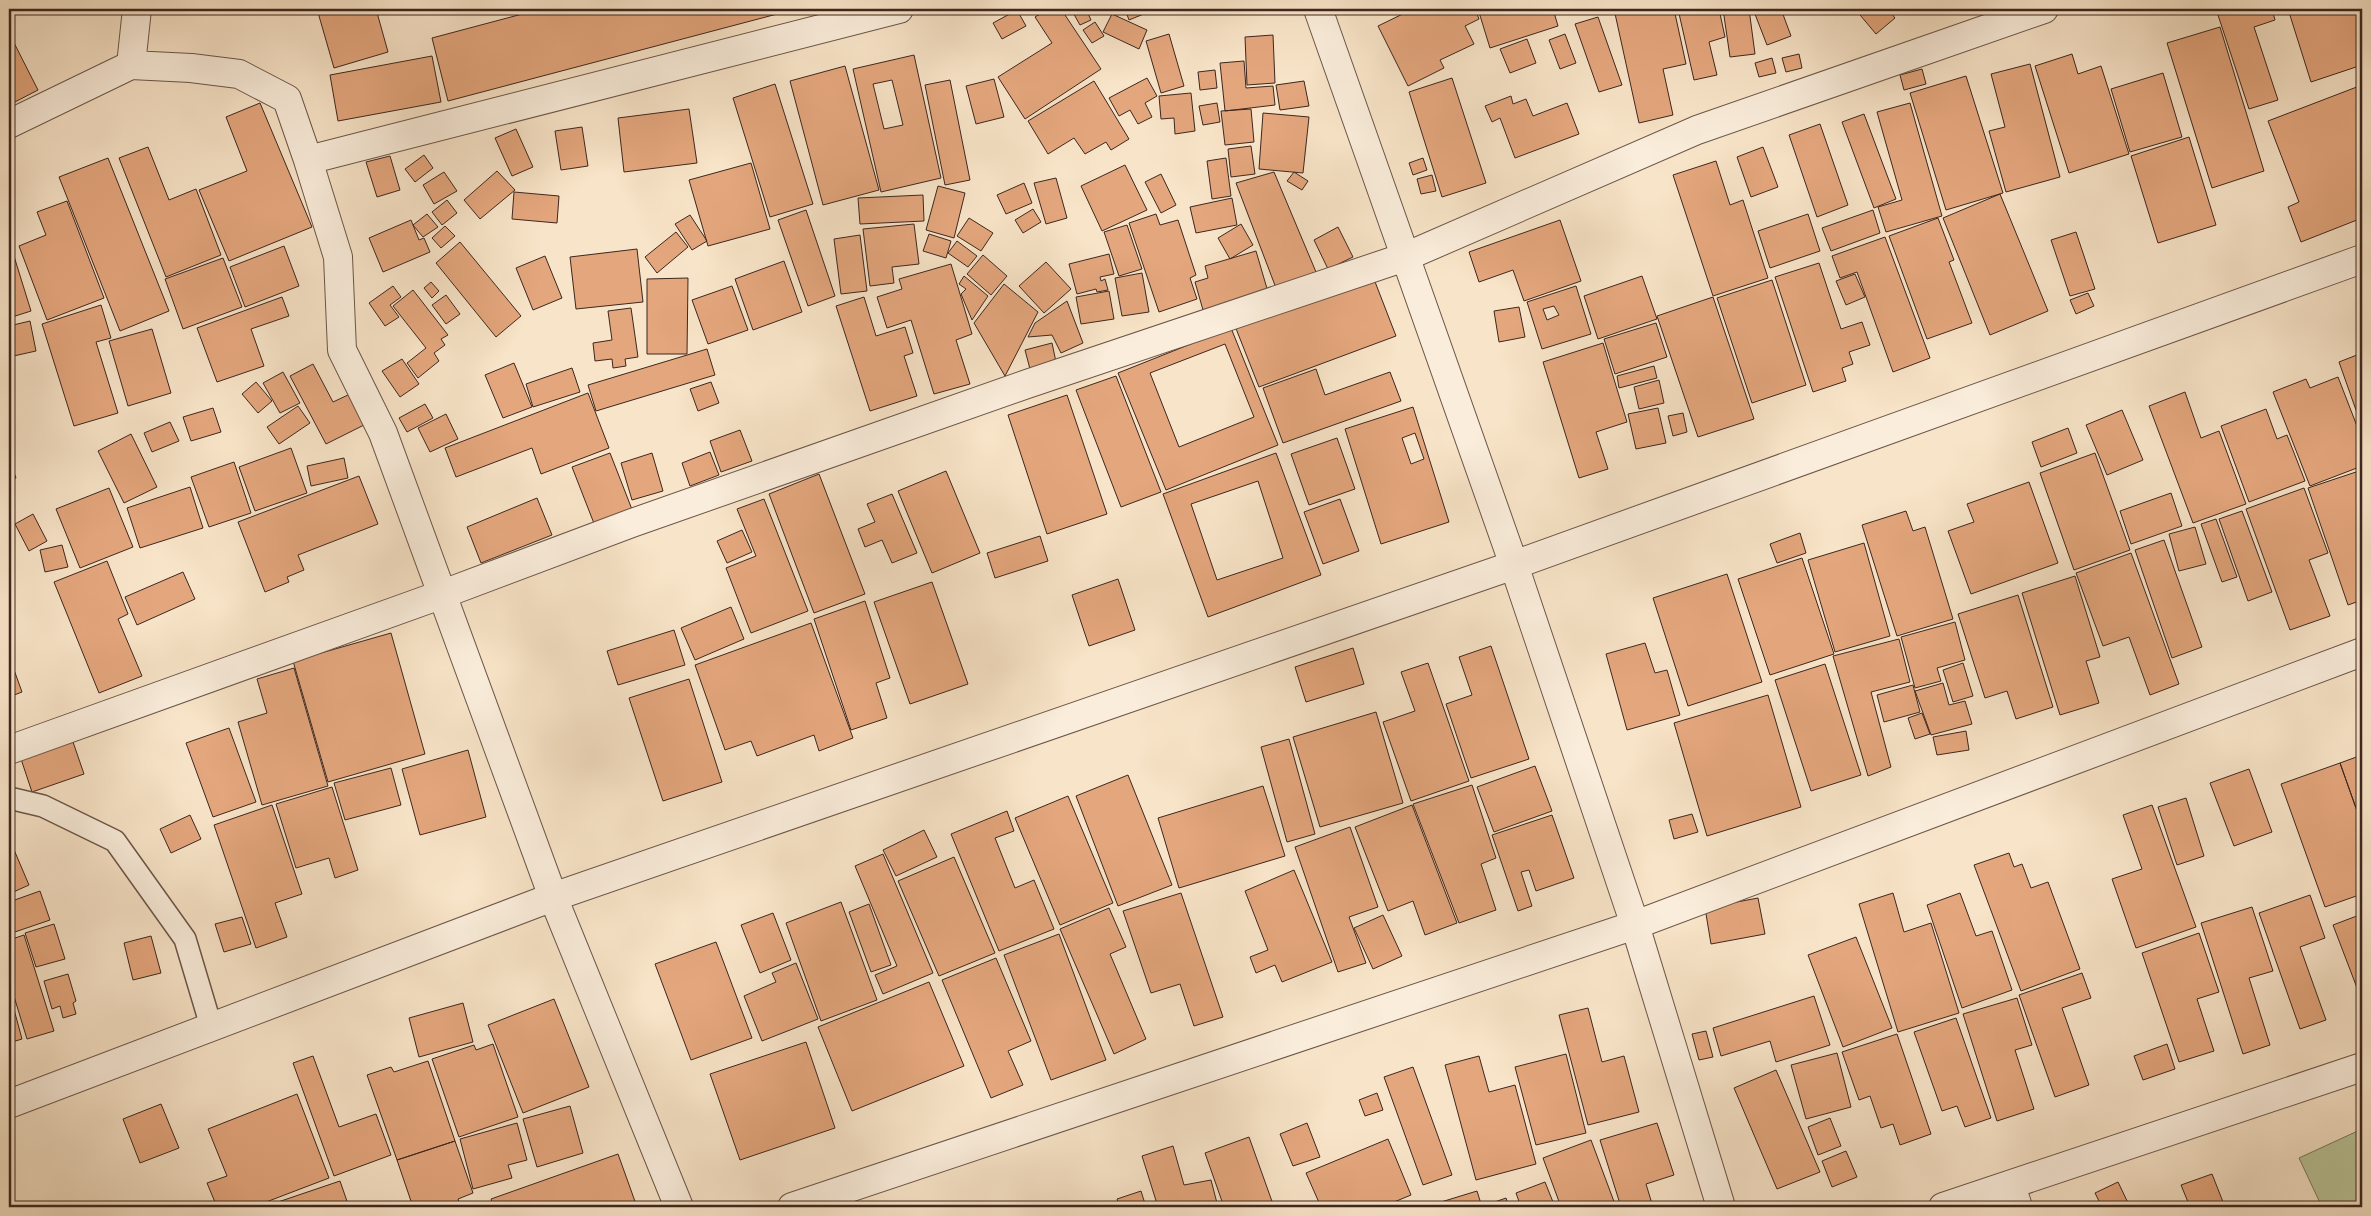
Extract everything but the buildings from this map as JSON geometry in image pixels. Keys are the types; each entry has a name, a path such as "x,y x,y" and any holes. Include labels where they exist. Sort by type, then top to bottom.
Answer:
{"street":[{"path":"131,65 137,9"},
{"path":"308,160 899,9"},
{"path":"1318,9 1514,565 1635,925 1721,1207"},
{"path":"9,750 443,594 689,503 1027,384 1405,257 1697,130 2044,9"},
{"path":"9,124 131,65 191,68 239,74 287,99 338,257 342,350 383,432 553,897 678,1207"},
{"path":"9,1104 553,897 1514,565 2362,259"},
{"path":"792,1207 1635,925 2362,652"},
{"path":"1943,1207 2014,1196 2362,1067"}],"lane":[{"path":"9,798 43,806 114,841 185,939 211,1026"}],"green space":[{"path":"2362,1129 2362,1207 2322,1207 2299,1158"}]}
